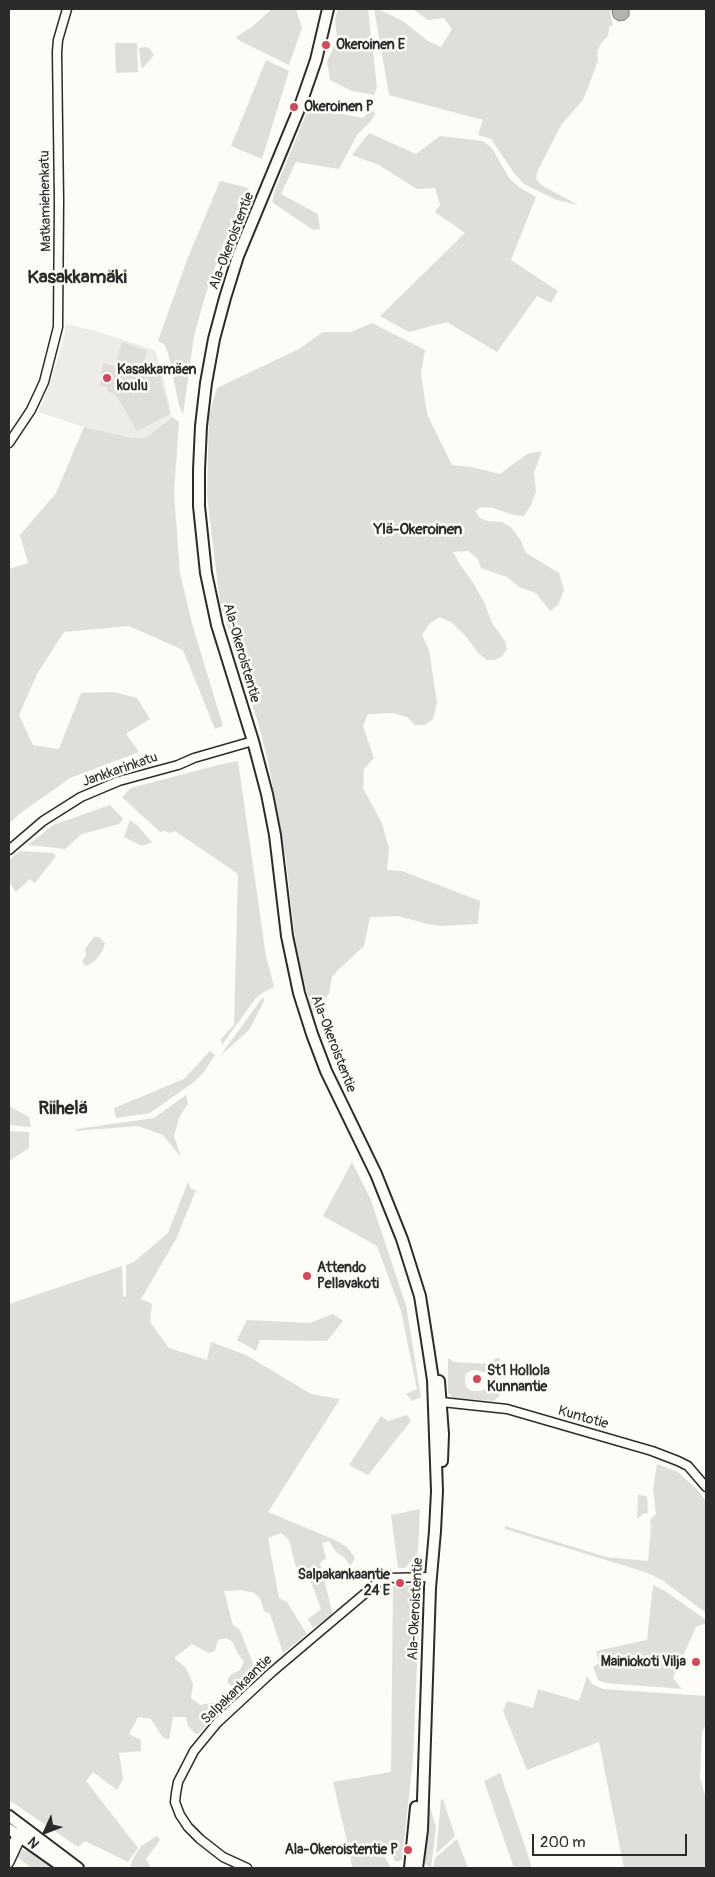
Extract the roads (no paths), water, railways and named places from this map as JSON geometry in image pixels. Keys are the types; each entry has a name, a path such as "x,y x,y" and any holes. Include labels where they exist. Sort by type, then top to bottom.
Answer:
{"main road":[{"name":"Ala-Okeroistentie","path":"328,9 316,60 299,109 238,256 225,298 210,361 201,426 198,470 199,506 206,573 222,643 252,741 271,814 287,936 303,1006 326,1071 389,1205 402,1239 435,1344 442,1402 443,1445 430,1577 425,1728 413,1868"},
{"name":"Ala-Okeroistentie","path":"420,1296 433,1380 437,1492"},
{"path":"9,1816 20,1832 64,1868"},
{"path":"20,1832 78,1868"}],"street":[{"name":"Matkamiehenkatu","path":"9,443 31,410 44,382 58,327 57,52 67,9"},
{"name":"Jankkarinkatu","path":"9,850 43,821 80,797 118,781 178,765 194,758 252,741"},
{"name":"Kuntotie","path":"442,1402 507,1409 652,1451 688,1466 706,1487"},
{"name":"Salpakankaantie","path":"247,1868 223,1856 208,1845 188,1827 180,1815 175,1802 176,1793 181,1775 194,1751 217,1723 266,1678 382,1579 430,1577"},
{"path":"9,1850 20,1832"},
{"path":"9,1863 20,1832"}],"place":[{"name":"Okeroinen E","path":"326,45"},
{"name":"Okeroinen P","path":"294,107"},
{"name":"Kasakkamäen koulu","path":"107,378"},
{"name":"Attendo Pellavakoti","path":"307,1276"},
{"name":"St1 Hollola Kunnantie","path":"477,1379"},
{"name":"Salpakankaantie 24 E","path":"400,1583"},
{"name":"Mainiokoti Vilja","path":"696,1662"},
{"name":"Ala-Okeroistentie P","path":"408,1850"}],"district":[{"name":"Kasakkamäki","path":"77,278"},
{"name":"Ylä-Okeroinen","path":"418,530"},
{"name":"Riihelä","path":"63,1109"}]}
